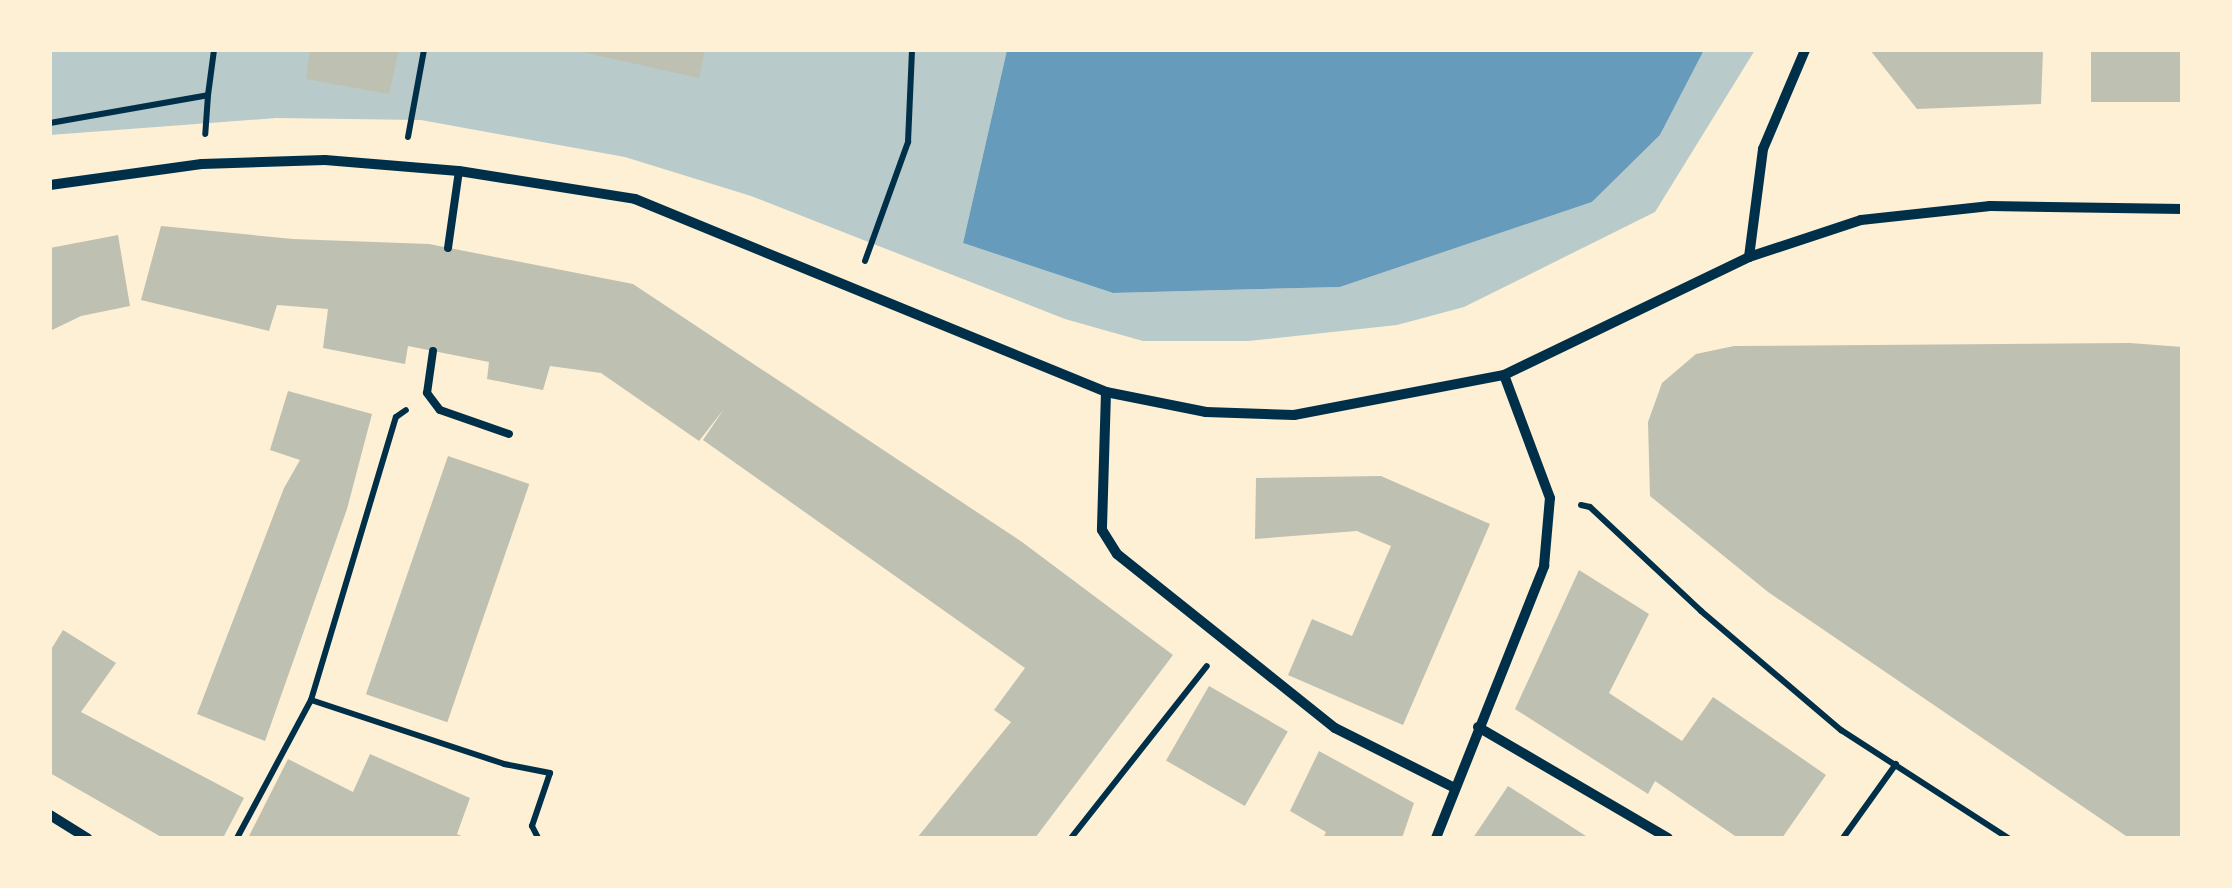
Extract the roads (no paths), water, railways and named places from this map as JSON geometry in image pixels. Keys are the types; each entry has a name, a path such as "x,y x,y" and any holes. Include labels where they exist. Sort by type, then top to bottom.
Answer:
{"street":[{"path":"1749,256 1763,150 1805,50"},
{"path":"50,185 202,164 325,160 459,171 635,198 1106,392 1206,412 1294,416 1504,374 1749,256 1861,220 1962,207 2069,204 2182,209"},
{"path":"1436,838 1453,787 1544,566 1550,498 1504,374"},
{"path":"1106,392 1102,530 1118,554 1335,728 1453,787"},
{"path":"1478,727 1668,838"},
{"path":"50,815 87,838"}],"lane":[{"path":"448,248 459,171"},
{"path":"433,351 427,393 440,410 509,434"}],"water":[{"path":"1007,50 1704,50 1660,135 1592,202 1340,287 1113,293 963,243"}]}
